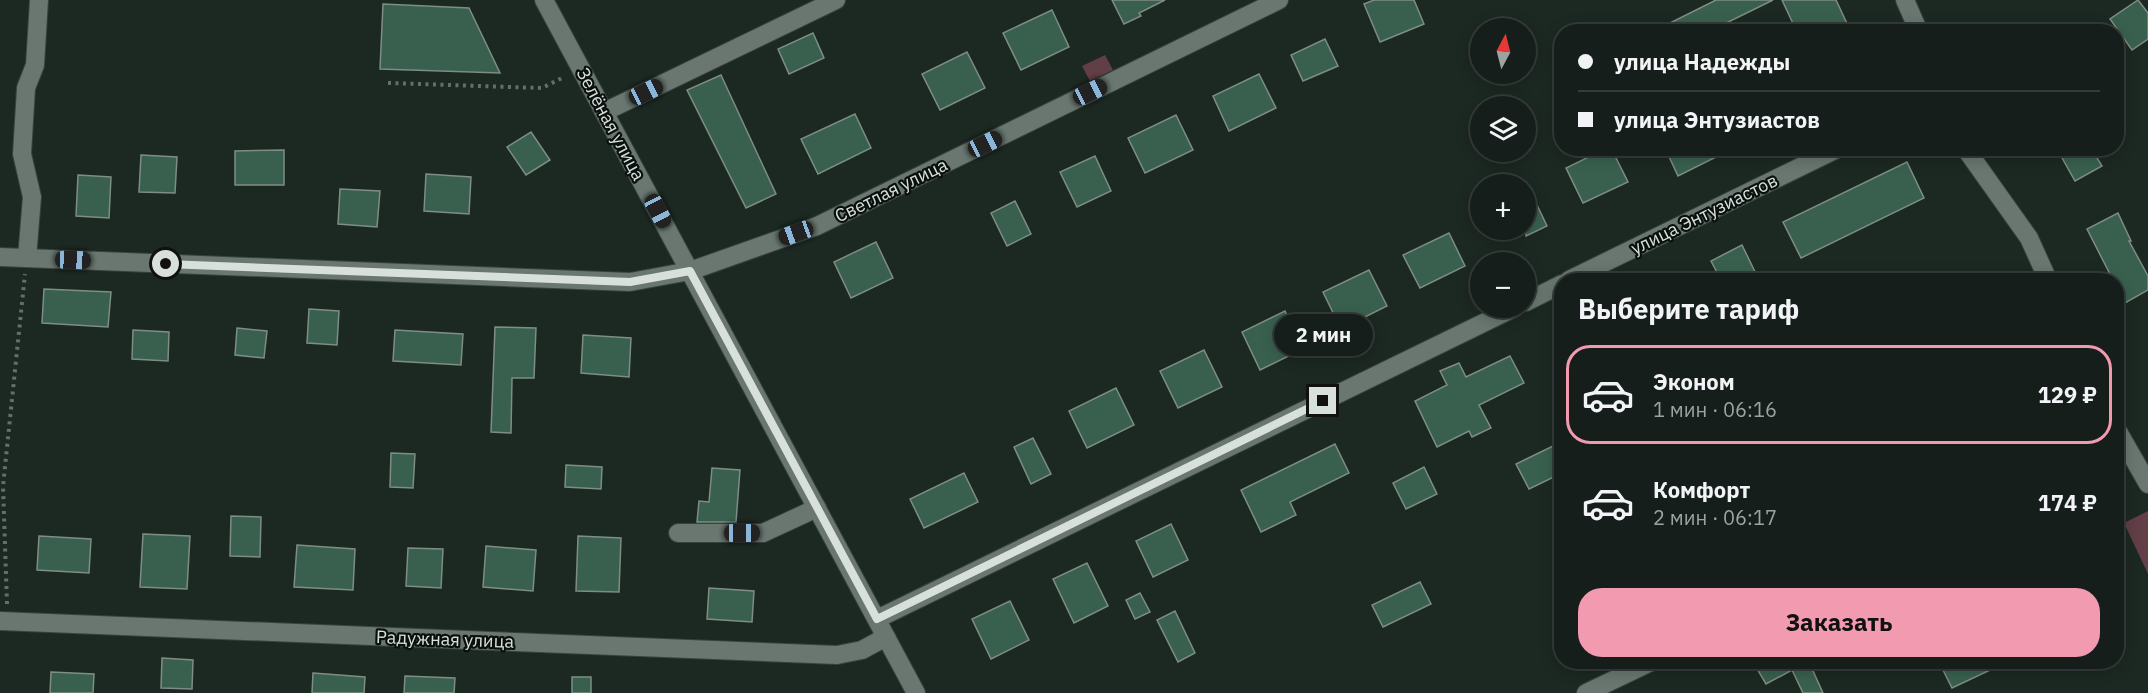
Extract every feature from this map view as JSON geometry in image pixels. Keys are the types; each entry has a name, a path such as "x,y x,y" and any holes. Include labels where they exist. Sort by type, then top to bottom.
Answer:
{"street":[{"path":"27,258 32,197 22,154 26,88 35,65 39,0"},
{"name":"Зелёная улица","path":"544,0 916,693"},
{"path":"604,112 836,0"},
{"name":"Светлая улица","path":"0,257 630,282 690,271 817,226 1279,0"},
{"path":"1905,0 1916,24"},
{"name":"улица Энтузиастов","path":"1583,273 1823,156"},
{"path":"1971,156 2029,238 2045,273"},
{"path":"1536,297 1554,288"},
{"path":"877,619 1494,318"},
{"path":"2124,443 2148,484"},
{"path":"678,533 763,533 817,508"},
{"name":"Радужная улица","path":"2,621 837,655 862,650 886,637"},
{"path":"1586,693 1636,669"}],"path":[{"path":"388,83 542,88 581,69"},
{"path":"2,621 8,597 3,486 27,258"}],"shaded area":[{"path":"1105,55 1113,70 1090,81 1082,66"},
{"path":"2148,511 2148,574 2124,523"}],"building":[{"path":"1112,0 1165,0 1139,13 1141,16 1124,24"},
{"path":"1374,0 1414,0 1424,24 1380,42 1364,4"},
{"path":"1716,0 1773,0 1724,24 1668,24"},
{"path":"1782,0 1836,0 1847,24 1793,24"},
{"path":"2138,0 2148,13 2148,39 2132,50 2124,39 2124,24 2114,24 2110,19"},
{"path":"383,4 469,8 500,73 380,69"},
{"path":"1052,10 1069,47 1021,70 1003,33"},
{"path":"813,33 824,58 789,74 778,49"},
{"path":"1325,39 1338,66 1303,81 1291,55"},
{"path":"967,52 985,88 940,110 922,74"},
{"path":"1259,74 1276,108 1229,131 1213,96"},
{"path":"721,75 776,194 746,208 687,90"},
{"path":"855,114 871,148 818,174 801,139"},
{"path":"1176,115 1193,150 1145,173 1128,138"},
{"path":"531,132 550,160 526,175 507,147"},
{"path":"284,150 284,185 235,185 235,151"},
{"path":"141,155 177,157 175,193 139,192"},
{"path":"1095,156 1111,191 1077,207 1060,172"},
{"path":"1591,156 1615,156 1628,182 1583,203 1566,168"},
{"path":"1669,156 1718,156 1678,176"},
{"path":"2061,156 2096,156 2102,166 2075,181"},
{"path":"1907,162 1924,198 1801,258 1783,222"},
{"path":"426,174 471,177 469,214 424,211"},
{"path":"78,175 111,177 109,218 76,216"},
{"path":"340,189 380,191 377,227 338,224"},
{"path":"1015,201 1031,234 1007,246 991,213"},
{"path":"1536,203 1547,226 1536,231"},
{"path":"2118,213 2131,241 2129,241 2148,276 2148,290 2125,303 2124,273 2109,273 2087,229"},
{"path":"1449,233 1465,266 1420,288 1403,255"},
{"path":"876,242 893,278 851,298 834,262"},
{"path":"1742,245 1756,273 1717,273 1711,261"},
{"path":"1369,270 1387,306 1341,329 1323,292"},
{"path":"44,289 111,292 108,327 42,323"},
{"path":"309,309 339,311 337,345 307,343"},
{"path":"1285,311 1303,349 1260,370 1242,332"},
{"path":"495,327 536,328 534,378 512,378 511,433 491,432"},
{"path":"237,328 267,331 264,358 235,355"},
{"path":"133,330 169,332 168,361 132,359"},
{"path":"395,330 463,334 461,365 393,361"},
{"path":"583,335 631,338 629,377 581,373"},
{"path":"1204,350 1222,387 1178,408 1160,371"},
{"path":"1510,356 1524,383 1479,405 1491,428 1472,437 1469,431 1437,447 1415,401 1447,385 1440,371 1459,363 1466,377"},
{"path":"1116,388 1134,425 1087,448 1069,411"},
{"path":"1033,438 1051,474 1031,484 1014,447"},
{"path":"1335,444 1349,473 1290,502 1296,515 1261,532 1241,490"},
{"path":"1554,445 1554,477 1529,489 1516,464"},
{"path":"391,453 415,454 413,488 390,487"},
{"path":"566,465 602,467 601,489 565,487"},
{"path":"1424,467 1437,494 1406,509 1393,483"},
{"path":"712,468 740,470 736,522 697,522 699,501 709,502"},
{"path":"964,473 978,502 924,528 910,499"},
{"path":"231,516 261,517 260,557 230,556"},
{"path":"1171,524 1188,560 1153,577 1136,541"},
{"path":"143,534 190,536 187,589 140,587"},
{"path":"39,536 91,539 89,573 37,570"},
{"path":"578,536 621,538 619,592 576,591"},
{"path":"297,545 355,549 353,590 294,587"},
{"path":"486,546 536,550 533,591 483,587"},
{"path":"408,548 443,549 441,588 406,586"},
{"path":"1087,563 1108,606 1074,623 1053,579"},
{"path":"1420,582 1431,604 1383,627 1372,605"},
{"path":"709,588 754,591 752,622 707,619"},
{"path":"1140,593 1150,612 1135,619 1126,600"},
{"path":"1010,601 1029,640 991,659 972,619"},
{"path":"1175,611 1195,653 1178,662 1157,620"},
{"path":"162,658 193,660 192,689 161,688"},
{"path":"1757,669 1812,669 1823,693 1803,693 1792,670 1766,684"},
{"path":"1942,669 1992,669 1952,688"},
{"path":"51,672 94,674 93,693 50,693"},
{"path":"313,673 365,677 364,693 312,693"},
{"path":"405,676 455,678 454,693 404,693"},
{"path":"572,677 591,677 591,693 572,693"}],"route":[{"path":"166,264 630,282 690,271 877,619 1323,401"}]}
